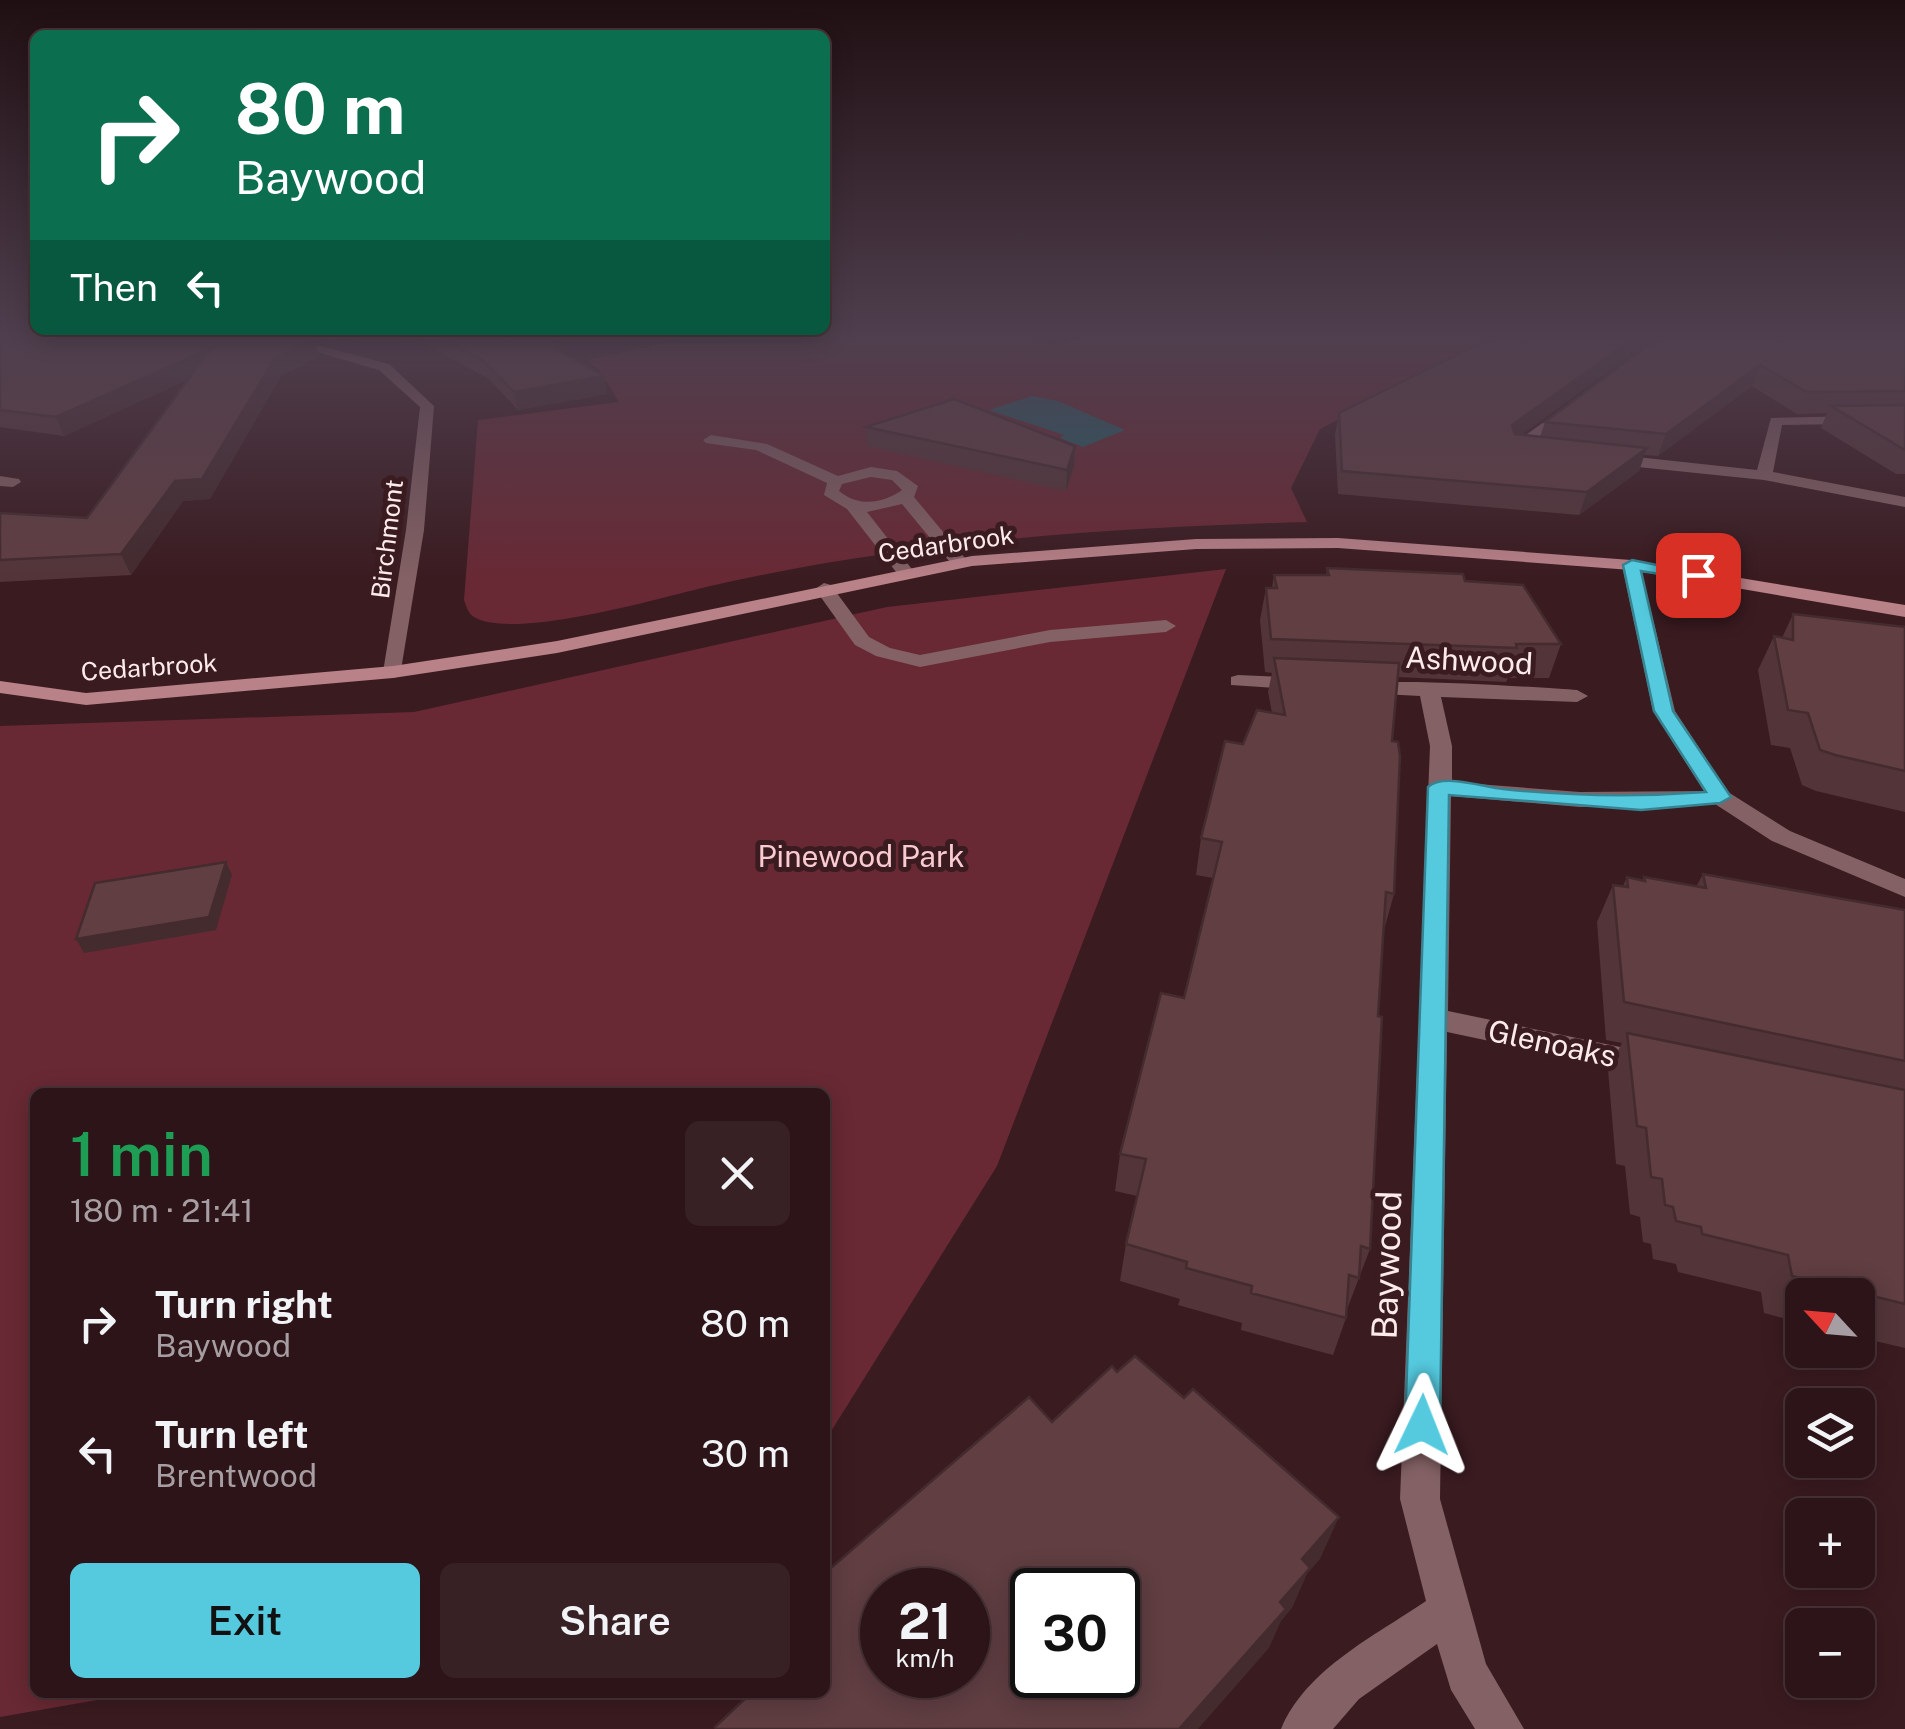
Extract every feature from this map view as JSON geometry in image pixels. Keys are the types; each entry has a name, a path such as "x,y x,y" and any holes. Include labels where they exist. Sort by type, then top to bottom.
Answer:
{"street":[{"name":"Birchmont","path":"393,672 415,530 426,418"},
{"path":"1533,452 1514,450 1559,418"},
{"path":"1764,475 1776,422 1905,418"},
{"path":"710,440 745,440 770,447 836,481"},
{"path":"1591,458 1764,475 1905,502"},
{"path":"858,474 897,476 910,486 905,497 888,504 852,505 833,498 831,486 858,474"},
{"path":"905,497 960,563"},
{"path":"852,505 906,573"},
{"name":"Cedarbrook","path":"0,687 86,699 393,672 558,647 960,563 1122,548 1274,542 1465,550 1632,565 1905,611"},
{"path":"1632,565 1664,711 1720,797 1780,836 1905,888"},
{"path":"824,590 862,640 883,652 920,661 1050,636 1166,626"},
{"name":"Ashwood","path":"1238,681 1577,696"},
{"name":"Baywood","path":"1429,690 1441,746 1420,1499 1468,1674 1502,1729"},
{"path":"1438,787 1506,796 1641,803 1720,797"},
{"name":"Glenoaks","path":"1434,1019 1679,1070"},
{"path":"1304,1729 1343,1683 1450,1611"}],"green space":[{"path":"1342,418 1320,429 1291,488 1307,522 1080,533 930,548 781,571 623,608 523,624 476,618 464,600 478,420"},
{"name":"Pinewood Park","path":"1226,569 997,1166 830,1433 830,1088 30,1088 30,1698 108,1698 0,1717 0,726 414,712 887,607"}],"water":[{"path":"1012,418 1097,418 1125,430 1083,447 1060,438 1064,435"}],"building":[{"path":"160,418 239,418 202,479 175,481 121,554 0,560 0,513 87,518"},
{"path":"895,418 1002,418 1075,446 1067,470 866,427"},
{"path":"1339,418 1522,418 1512,425 1515,434 1647,448 1587,492 1342,471"},
{"path":"1551,418 1688,418 1666,434 1545,422"},
{"path":"1851,418 1905,418 1905,450"},
{"path":"1327,568 1463,574 1465,581 1523,585 1561,644 1516,644 1517,648 1271,639 1266,588 1277,588 1274,575 1329,575"},
{"path":"1793,614 1905,627 1905,771 1820,750 1808,713 1788,710 1774,636 1793,640"},
{"path":"1274,658 1399,663 1392,741 1398,742 1400,756 1394,894 1386,892 1370,1249 1361,1246 1359,1278 1349,1275 1346,1318 1251,1293 1252,1286 1186,1268 1187,1262 1126,1244 1146,1159 1120,1154 1161,993 1184,998 1222,842 1201,838 1225,741 1243,744 1257,710 1285,715"},
{"path":"226,862 209,917 76,939 95,883"},
{"path":"1703,874 1905,910 1905,1061 1624,1002 1613,885 1628,887 1627,877 1645,881 1644,877 1706,888"},
{"path":"1627,1033 1905,1090 1905,1304 1875,1297 1875,1278 1792,1276 1788,1255 1702,1234 1701,1227 1676,1221 1673,1207 1665,1205 1662,1179 1651,1177 1646,1128 1637,1126"},
{"path":"1135,1356 1184,1398 1193,1389 1339,1517 1302,1559 1310,1568 1280,1602 1286,1609 1179,1729 716,1729 746,1698 830,1698 830,1569 1029,1397 1052,1422 1112,1366 1117,1372"}],"route":[{"path":"1422,1425 1438,787 1506,796 1641,803 1720,797 1664,711 1632,565 1698,575"}]}
